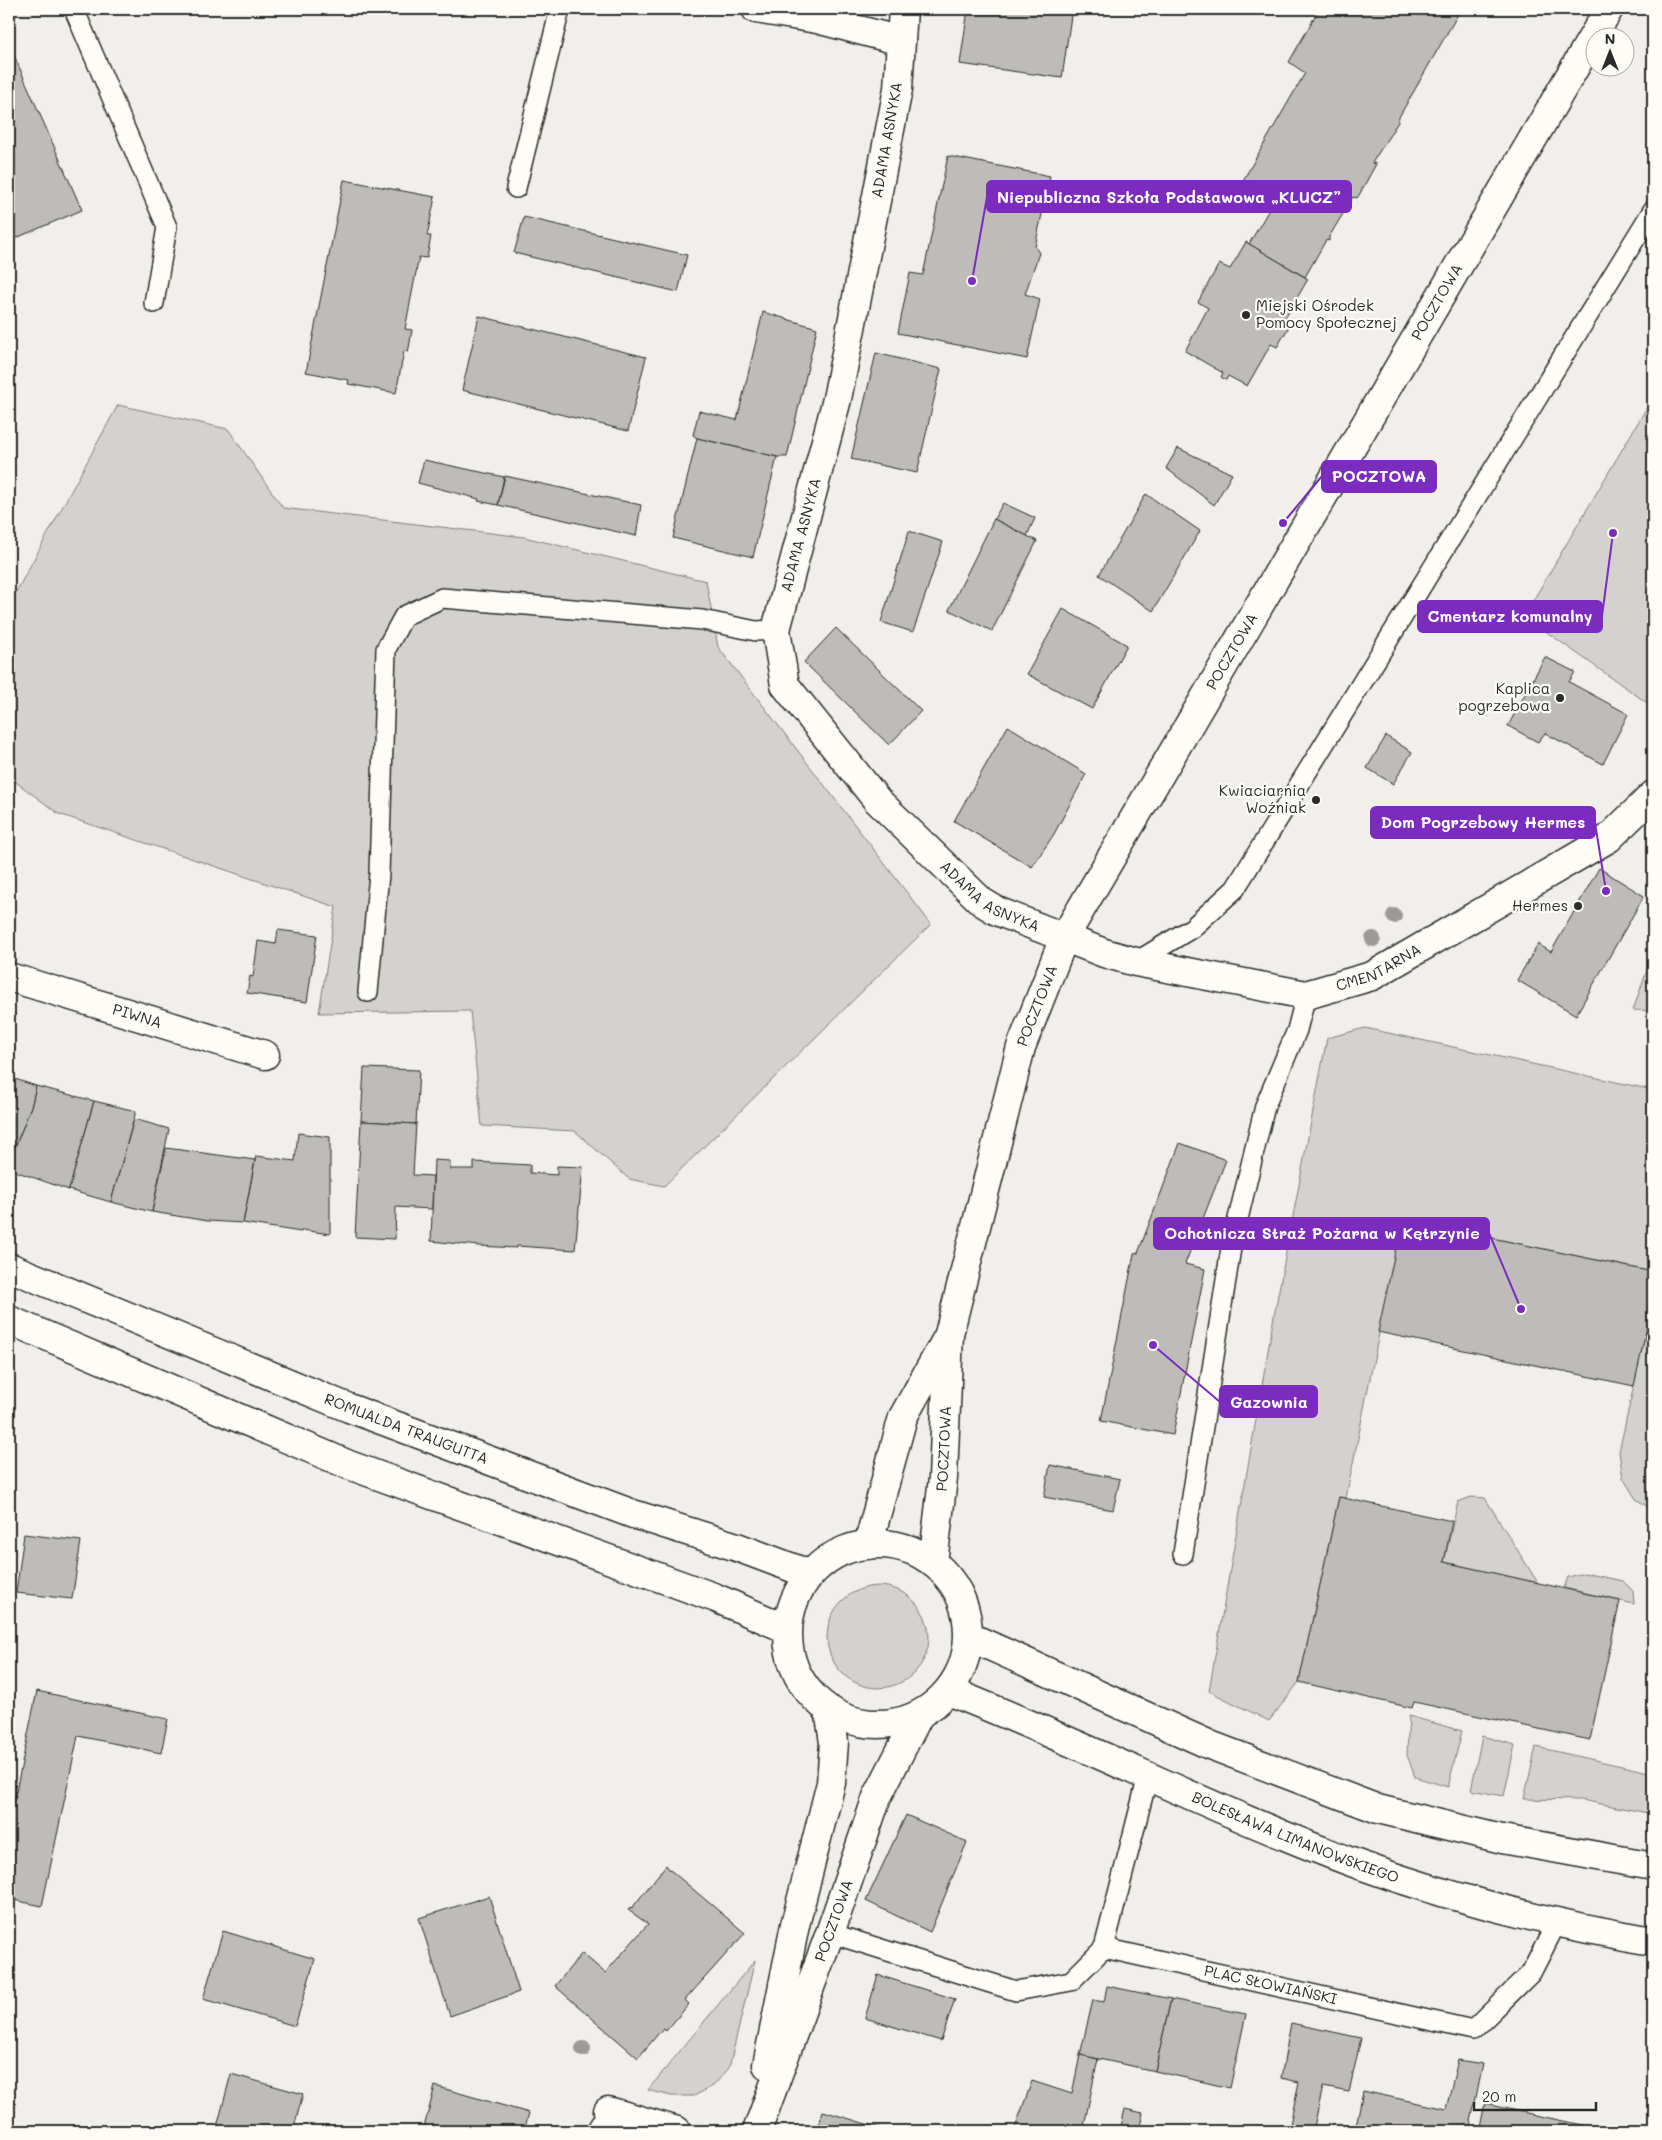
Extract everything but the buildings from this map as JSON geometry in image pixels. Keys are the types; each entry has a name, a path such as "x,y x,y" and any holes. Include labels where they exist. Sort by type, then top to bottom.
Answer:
{"main road":[{"path":"756,9 817,19 901,40"},
{"name":"ADAMA ASNYKA","path":"903,9 898,89 837,399 776,630 785,686 877,800 982,902 997,911 1064,938"},
{"name":"POCZTOWA","path":"934,1563 943,1478 949,1334 1021,1047 1064,938 1609,9"},
{"name":"CMENTARNA","path":"1064,938 1104,953 1136,962 1306,995 1372,976 1609,838 1653,795"},
{"name":"PIWNA","path":"9,977 265,1055"},
{"name":"ROMUALDA TRAUGUTTA","path":"9,1267 349,1408 633,1514 737,1547 810,1574"},
{"path":"9,1320 349,1464 716,1598 785,1628"},
{"name":"POCZTOWA","path":"868,1545 903,1417 949,1334"},
{"path":"868,1545 902,1547 934,1563 953,1584 962,1600 966,1609 970,1637 965,1666 951,1692 938,1705 919,1715 886,1723 860,1719 829,1710 805,1693 789,1662 785,1628 793,1599 810,1574 826,1560 846,1549 868,1545"},
{"path":"970,1637 1210,1745 1378,1809 1502,1839 1653,1866"},
{"name":"BOLESŁAWA LIMANOWSKIEGO","path":"951,1692 1021,1719 1247,1820 1355,1863 1455,1895 1557,1922 1653,1941"},
{"name":"POCZTOWA","path":"756,2131 795,1925 831,1783 834,1742 829,1710"},
{"name":"POCZTOWA","path":"756,2131 830,1934 877,1797 919,1715"},
{"path":"602,2121 678,2131"}],"lane":[{"path":"74,9 167,227 154,303"},
{"path":"516,188 560,9"},
{"path":"1136,962 1192,928 1235,889 1653,210"},
{"path":"368,992 380,874 386,649 404,616 442,598 702,620 756,631 776,630"},
{"path":"1183,1554 1231,1248 1265,1106 1297,1030 1306,995"},
{"path":"830,1934 1016,1991 1071,1981 1104,1948 1148,1776"},
{"name":"PLAC SŁOWIAŃSKI","path":"1104,1948 1473,2030 1531,1972 1557,1922"}],"shaded area":[{"path":"1653,397 1653,707 1524,616"},
{"path":"118,405 228,429 283,508 524,537 706,581 718,647 931,924 664,1186 629,1179 575,1131 482,1126 470,1011 319,1013 336,907 59,814 9,777 9,605"},
{"path":"1653,953 1653,1011 1633,1010"},
{"path":"1365,1028 1653,1090 1653,1272 1402,1219 1346,1498 1339,1497 1299,1682 1269,1721 1209,1691 1274,1316 1327,1038"},
{"path":"1653,1299 1653,1510 1636,1499 1623,1478 1619,1452"},
{"path":"1471,1497 1485,1498 1538,1583 1444,1562 1458,1502"},
{"path":"1584,1573 1623,1581 1633,1591 1634,1604 1564,1588 1568,1577"},
{"path":"878,1586 897,1590 914,1601 925,1618 929,1637 925,1656 914,1673 897,1684 878,1688 859,1684 842,1673 831,1656 827,1637 831,1618 842,1601 859,1590"},
{"path":"1409,1716 1462,1731 1448,1787 1415,1777 1407,1755"},
{"path":"1482,1736 1515,1745 1504,1796 1471,1790"},
{"path":"1536,1747 1653,1773 1653,1814 1581,1800 1524,1799"},
{"path":"755,1960 729,2068 713,2086 694,2096 671,2096 648,2090"}],"place":[{"name":"Niepubliczna Szkoła Podstawowa „KLUCZ”","path":"972,281"},
{"name":"Miejski Ośrodek Pomocy Społecznej","path":"1246,315"},
{"name":"POCZTOWA","path":"1283,523"},
{"name":"Cmentarz komunalny","path":"1613,533"},
{"name":"Kaplica pogrzebowa","path":"1560,698"},
{"name":"Kwiaciarnia Woźniak","path":"1316,800"},
{"name":"Dom Pogrzebowy Hermes","path":"1606,891"},
{"name":"Hermes","path":"1578,906"},
{"name":"Ochotnicza Straż Pożarna w Kętrzynie","path":"1521,1309"},
{"name":"Gazownia","path":"1153,1345"}]}
